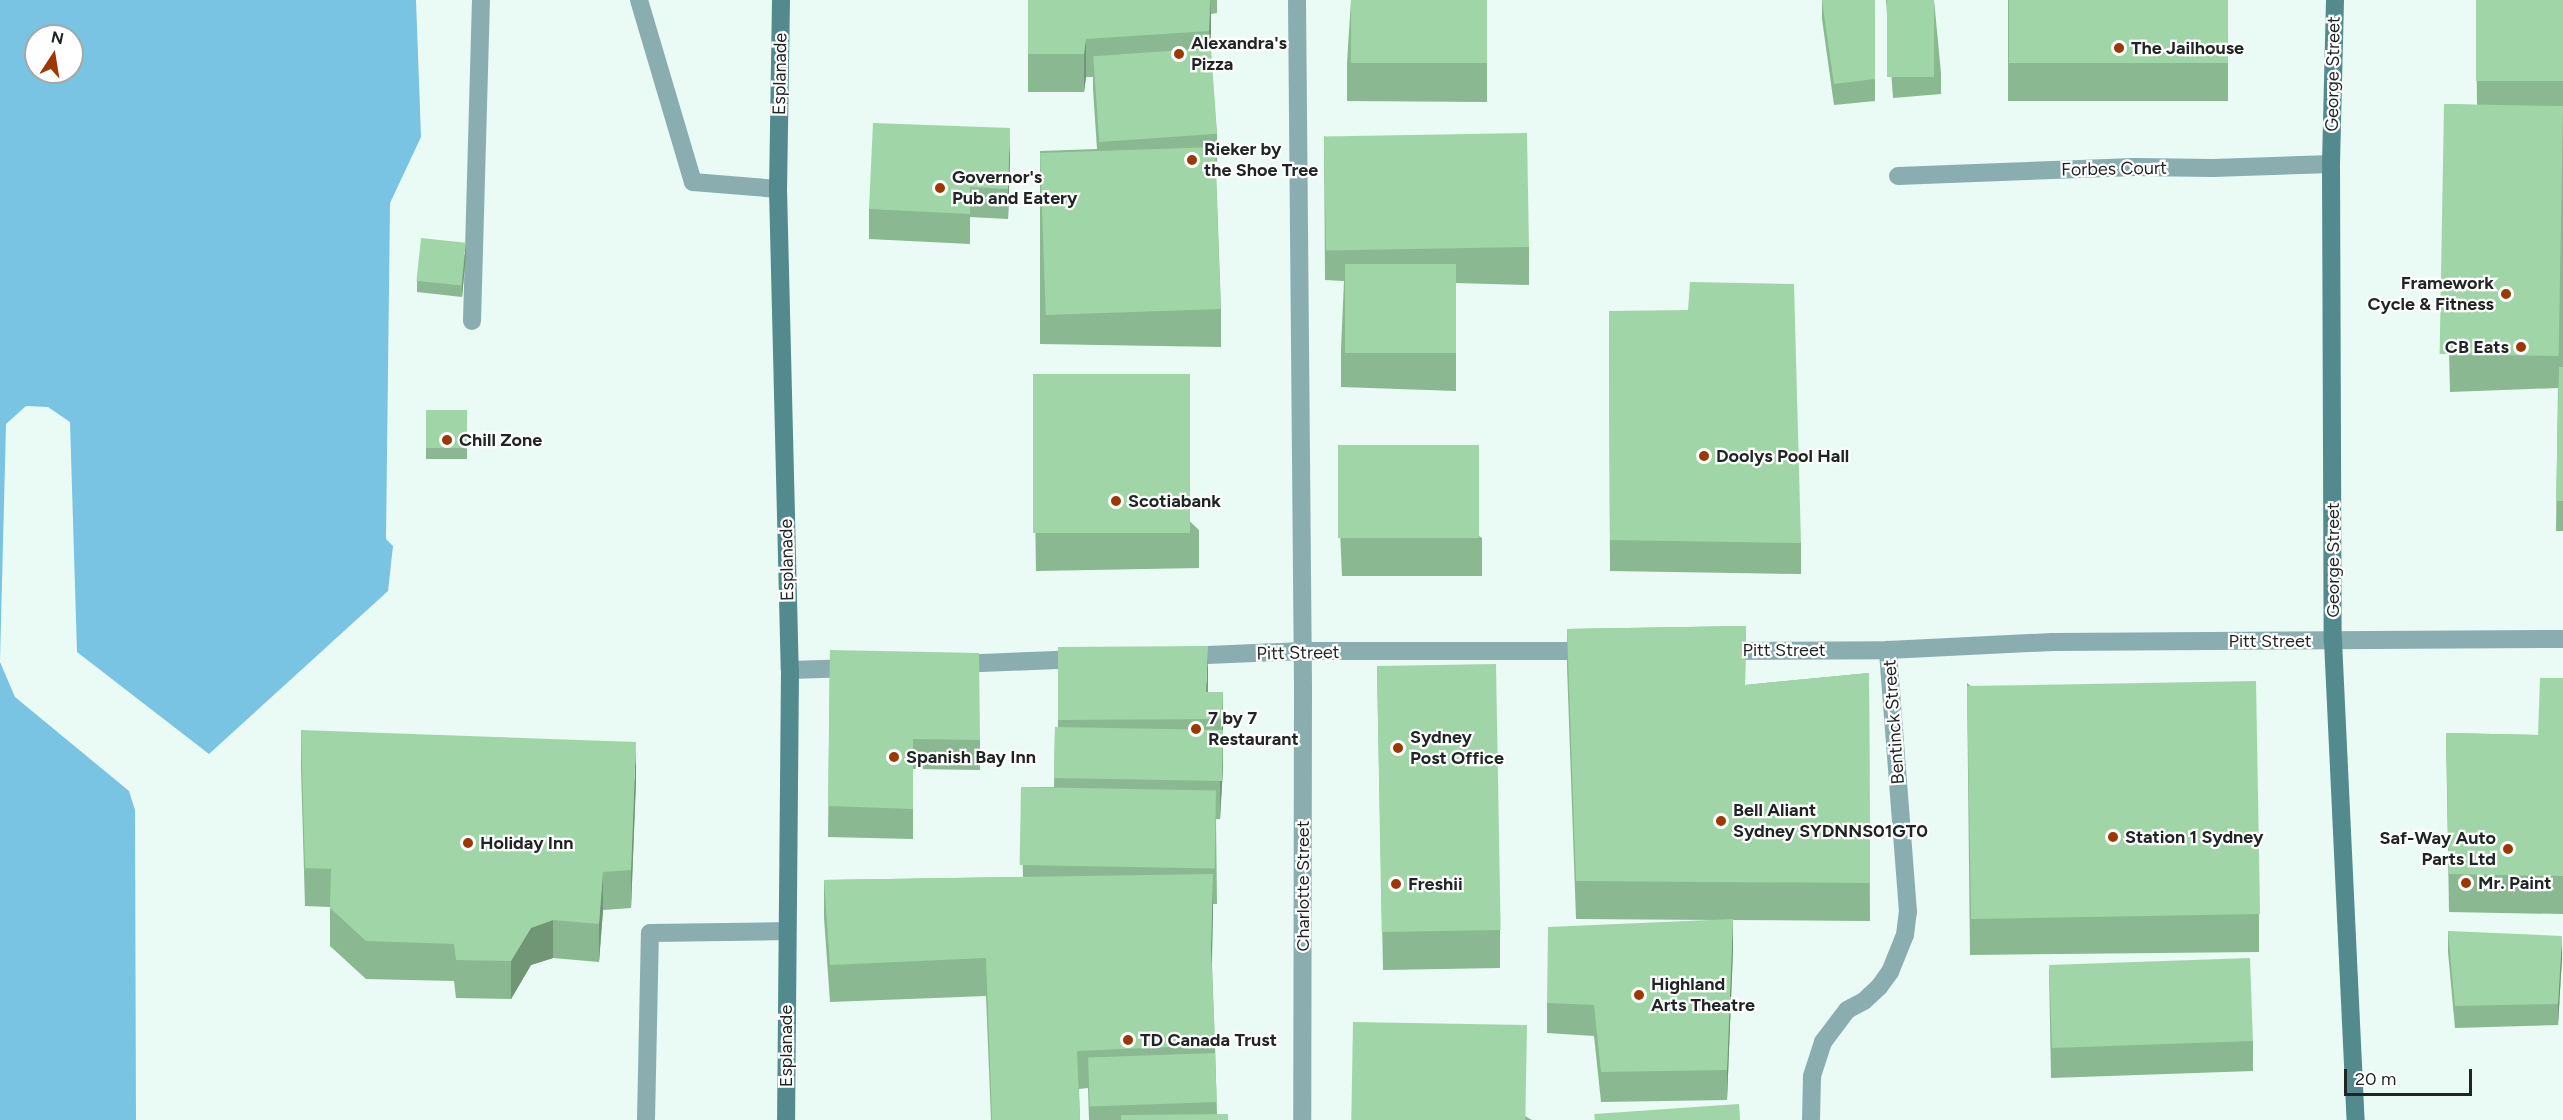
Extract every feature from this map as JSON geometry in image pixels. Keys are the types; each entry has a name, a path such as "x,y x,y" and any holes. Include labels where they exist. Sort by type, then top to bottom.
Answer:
{"street":[{"path":"472,321 481,0"},
{"path":"639,0 693,182 778,189"},
{"name":"Esplanade","path":"781,0 778,189 790,670 786,1120"},
{"name":"Charlotte Street","path":"1297,0 1302,651 1302,1120"},
{"name":"George Street","path":"2335,0 2331,164 2333,641 2356,1120"},
{"name":"Forbes Court","path":"1898,176 2134,167 2213,168 2331,164"},
{"name":"Pitt Street","path":"1698,651 1888,650 2053,642 2563,639"},
{"name":"Bentinck Street","path":"1811,1120 1812,1076 1823,1042 1847,1010 1864,1001 1879,987 1890,972 1905,935 1908,912 1888,650"},
{"name":"Pitt Street","path":"1169,656 1302,651 1615,651"},
{"path":"944,664 1098,659"},
{"path":"790,670 873,667"},
{"path":"646,1120 650,933 787,930"}],"water":[{"path":"0,0 416,0 421,137 390,203 386,539 393,546 388,591 209,754 77,652 70,422 48,407 26,406 6,424 0,662"},
{"path":"0,662 15,697 129,791 135,810 136,1120 0,1120"}],"building":[{"path":"1028,0 1210,0 1209,31 1086,39 1084,54 1028,54"},
{"path":"1351,0 1487,0 1487,63 1351,63"},
{"path":"1822,0 1875,0 1875,79 1834,84"},
{"path":"1887,0 1934,0 1934,77 1887,77"},
{"name":"The Jailhouse","path":"2009,0 2228,0 2228,63 2009,63"},
{"path":"2476,0 2563,0 2563,81 2476,81"},
{"path":"1211,48 1217,134 1099,142 1093,56"},
{"path":"2444,104 2563,106 2559,356 2440,354"},
{"name":"Governor's Pub and Eatery","path":"873,123 1010,128 1008,189 970,187 970,214 869,209"},
{"path":"1527,133 1529,247 1326,251 1324,137"},
{"path":"1215,147 1221,309 1046,315 1040,153"},
{"path":"421,238 466,243 461,285 417,281"},
{"path":"1345,264 1456,264 1456,353 1345,353"},
{"name":"Doolys Pool Hall","path":"1690,282 1794,284 1801,543 1610,540 1609,311 1688,310"},
{"path":"2559,367 2563,367 2563,501 2556,501"},
{"path":"1033,374 1190,374 1190,533 1033,533"},
{"name":"Chill Zone","path":"426,410 467,410 467,448 426,448"},
{"path":"1338,445 1479,445 1479,538 1338,538"},
{"name":"Bell Aliant Sydney SYDNNS01GT0","path":"1746,626 1745,685 1869,673 1870,883 1576,881 1567,629"},
{"path":"1208,646 1206,692 1223,692 1222,719 1058,720 1058,647"},
{"name":"Spanish Bay Inn","path":"830,650 979,653 980,740 913,739 913,809 828,806"},
{"path":"1496,664 1501,930 1382,932 1377,666"},
{"path":"2540,678 2563,678 2563,876 2449,874 2446,733 2538,735"},
{"name":"Station 1 Sydney","path":"2256,681 2260,914 1971,919 1967,686"},
{"path":"1055,727 1223,730 1222,781 1054,778"},
{"name":"Holiday Inn","path":"301,730 636,742 631,870 603,872 599,924 553,920 531,928 511,961 456,960 454,944 366,941 330,908 331,869 305,868"},
{"path":"1021,787 1216,790 1215,868 1020,865"},
{"path":"1213,874 1211,949 1215,1045 1077,1051 1080,1120 992,1120 986,958 830,965 824,880"},
{"name":"Highland Arts Theatre","path":"1733,919 1727,1070 1601,1072 1594,1005 1547,1003 1548,927"},
{"path":"2448,931 2562,936 2558,1004 2455,1006"},
{"path":"2250,958 2253,1041 2052,1048 2049,965"},
{"path":"1353,1022 1527,1025 1525,1120 1351,1120"},
{"path":"1215,1053 1217,1102 1090,1106 1088,1057"},
{"path":"1739,1104 1740,1120 1595,1120 1594,1114"},
{"path":"1228,1114 1228,1120 1121,1120 1121,1115"}],"place":[{"name":"The Jailhouse","path":"2119,48"},
{"name":"Alexandra's Pizza","path":"1179,54"},
{"name":"Rieker by the Shoe Tree","path":"1192,160"},
{"name":"Governor's Pub and Eatery","path":"940,188"},
{"name":"Framework Cycle & Fitness","path":"2506,294"},
{"name":"CB Eats","path":"2521,347"},
{"name":"Chill Zone","path":"447,440"},
{"name":"Doolys Pool Hall","path":"1704,456"},
{"name":"Scotiabank","path":"1116,501"},
{"name":"7 by 7 Restaurant","path":"1196,729"},
{"name":"Sydney Post Office","path":"1398,748"},
{"name":"Spanish Bay Inn","path":"894,757"},
{"name":"Bell Aliant Sydney SYDNNS01GT0","path":"1721,821"},
{"name":"Station 1 Sydney","path":"2113,837"},
{"name":"Holiday Inn","path":"468,843"},
{"name":"Saf-Way Auto Parts Ltd","path":"2508,849"},
{"name":"Mr. Paint","path":"2466,883"},
{"name":"Freshii","path":"1396,884"},
{"name":"Highland Arts Theatre","path":"1639,995"},
{"name":"TD Canada Trust","path":"1128,1040"}]}
